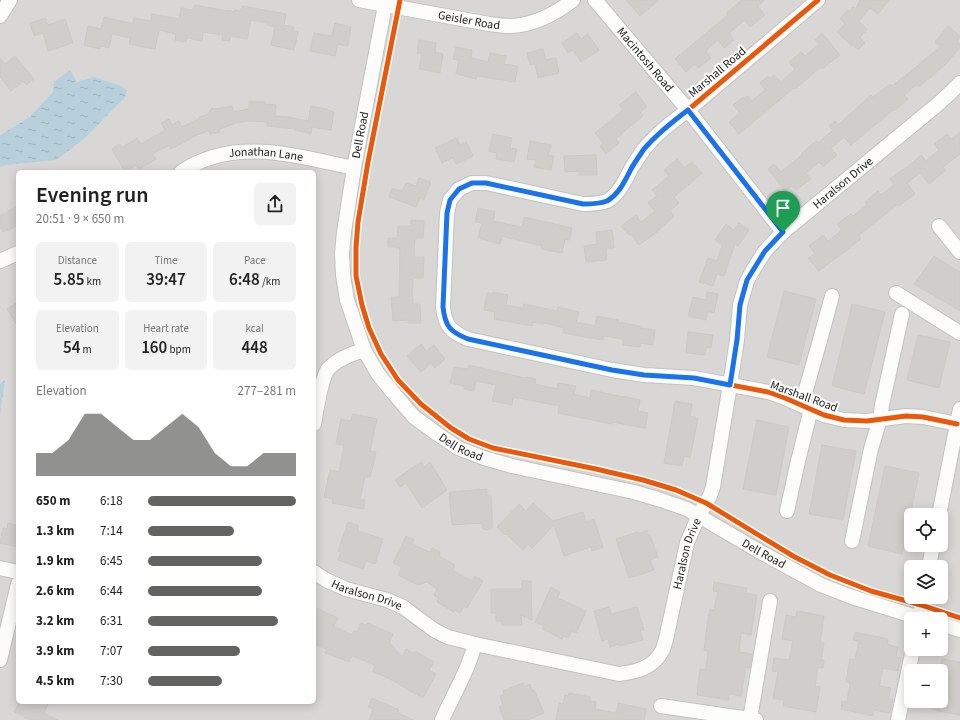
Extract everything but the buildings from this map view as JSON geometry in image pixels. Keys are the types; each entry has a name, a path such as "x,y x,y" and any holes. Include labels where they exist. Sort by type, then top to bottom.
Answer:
{"street":[{"path":"0,16 10,0"},
{"name":"Geisler Road","path":"359,0 385,2 489,24 510,26 528,24 547,17 563,8 573,0"},
{"name":"Macintosh Road","path":"595,0 688,110 783,232"},
{"name":"Marshall Road","path":"818,0 688,110 668,124 644,150 617,193 607,201 595,204 583,204 486,183 472,183 459,189 450,200 447,213 443,307 444,317 449,327 458,335 468,339 612,370 644,375 694,378 768,392 824,415 844,420 867,421 906,416 923,417 957,424"},
{"name":"Dell Road","path":"385,2 354,168 342,253 343,275 347,300 364,350 378,374 395,395 414,417 458,448 484,458 512,466 634,492 687,509 820,585 904,614"},
{"name":"Haralson Drive","path":"316,573 326,580 346,589 387,600 404,607 434,630 448,637 475,644 619,674 632,673 644,668 655,660 662,651 666,639 687,542 713,487 737,340 740,305 747,280 765,251 783,232 938,104 960,83"},
{"name":"Jonathan Lane","path":"185,170 213,156 244,151 275,152 354,168"},
{"path":"939,226 960,252"},
{"path":"0,261 16,254"},
{"path":"896,293 960,333"},
{"path":"787,511 798,461 807,407 806,393 832,296"},
{"path":"852,541 871,449 880,419 902,314"},
{"path":"316,414 322,384 327,371 336,363 352,354 364,350"},
{"path":"940,508 960,409"},
{"path":"0,568 16,572"},
{"path":"0,660 16,592"},
{"path":"661,706 753,720 770,601"},
{"path":"948,626 960,630"},
{"path":"442,720 464,674 475,644"},
{"path":"898,720 912,656"}],"shaded area":[{"path":"0,0 960,0 960,720 0,720"}],"water":[{"path":"70,70 77,82 94,77 119,85 127,90 125,97 84,139 56,160 6,165 0,167 0,135 30,117 53,92 54,82"},
{"path":"5,380 0,415 0,384"}],"cycle path":[{"path":"400,0 368,162 358,222 356,247 356,276 362,305 369,328 381,354 398,380 421,404 451,428 469,439 493,448 596,469 643,480 676,490 706,503 793,556 830,575 871,591 960,618"},
{"path":"818,0 654,138 639,156 624,183 607,201 583,204 486,183 472,183 459,189 450,200 447,213 443,307 445,319 453,331 468,339 612,370 644,375 694,378 768,392 824,415 844,420 867,421 906,416 923,417 957,424"}],"route":[{"path":"688,110 783,232 765,251 747,280 740,305 737,340 730,385 694,378 644,375 612,370 468,339 458,335 449,327 444,317 443,307 447,213 450,200 459,189 472,183 486,183 583,204 595,204 607,201 617,193 624,184 632,168 654,138 668,124 688,110"}]}
